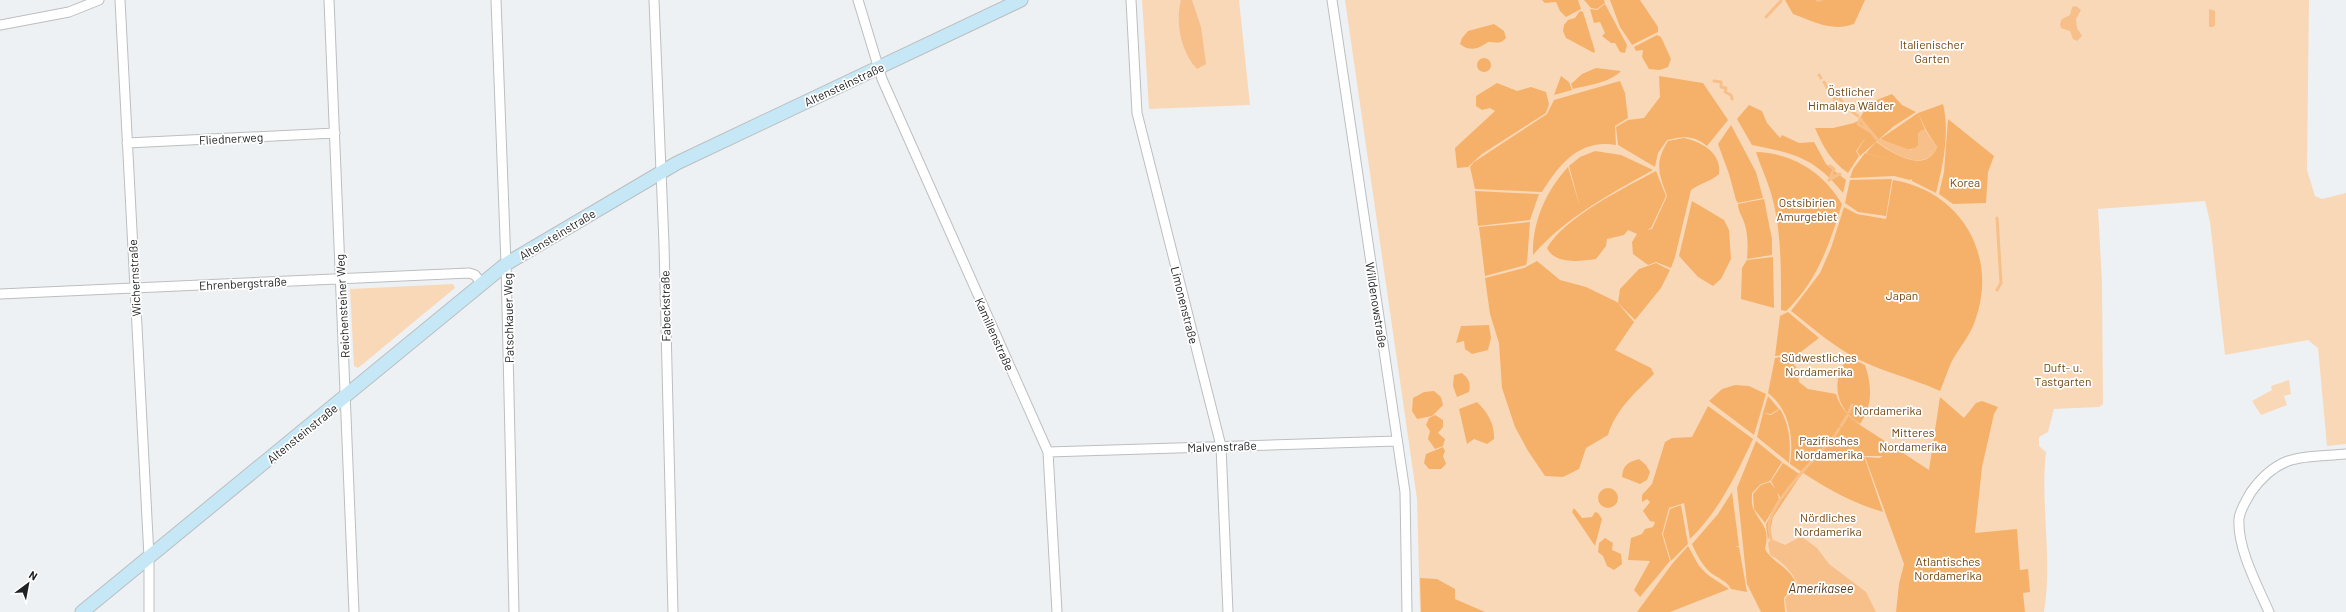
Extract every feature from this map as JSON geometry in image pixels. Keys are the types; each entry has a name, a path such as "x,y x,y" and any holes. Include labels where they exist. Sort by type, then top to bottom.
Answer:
{"main road":[{"name":"Altensteinstraße","path":"82,612 506,264 661,172 1021,0"}],"street":[{"path":"0,25 69,12 99,0"},
{"name":"Wichernstraße","path":"120,0 149,557"},
{"name":"Reichensteiner Weg","path":"329,0 354,612"},
{"name":"Patschkauer Weg","path":"496,0 506,264 514,612"},
{"name":"Fabeckstraße","path":"654,0 661,172 673,612"},
{"name":"Kamillenstraße","path":"858,0 877,68 1048,452 1057,612"},
{"name":"Limonenstraße","path":"1131,0 1137,113 1221,446 1228,612"},
{"name":"Willdenowstraße","path":"1332,0 1404,492 1407,612"},
{"name":"Fliednerweg","path":"127,143 335,133"},
{"name":"Ehrenbergstraße","path":"0,294 469,273 474,275 482,284"},
{"name":"Malvenstraße","path":"1048,452 1397,440"},
{"path":"2269,612 2252,572 2241,538 2239,520 2243,505 2259,480 2274,468 2289,461 2304,458 2346,454"},
{"path":"149,557 149,612"}],"green space":[{"path":"1142,0 1239,0 1250,105 1149,109"},
{"path":"1345,0 2309,0 2307,170 2315,196 2322,199 2346,193 2346,444 2327,446 2318,348 2308,340 2225,355 2210,222 2205,201 2098,209 2102,282 2103,404 2099,407 2054,409 2048,432 2039,437 2039,446 2046,452 2044,492 2047,573 2044,612 1420,612 1417,499"},
{"path":"1542,0 1578,0 1581,9 1566,17 1560,11 1556,2 1545,3"},
{"path":"1584,0 1604,0 1605,3 1597,9 1591,8"},
{"path":"1610,0 1640,0 1658,27 1658,32 1632,45 1620,27"},
{"path":"1785,0 1865,0 1854,24 1838,27 1816,23 1793,14"},
{"path":"1605,4 1627,45 1625,53 1620,52 1615,43 1611,43 1602,36 1605,33 1600,22 1594,23 1590,9 1597,10"},
{"path":"1580,11 1583,12 1595,51 1594,53 1566,38 1563,31 1564,25 1568,20 1575,18"},
{"path":"1494,24 1504,31 1506,38 1502,42 1488,42 1474,49 1467,48 1460,44 1462,38 1468,31"},
{"path":"1657,35 1661,37 1671,59 1668,67 1660,70 1649,69 1642,57 1643,50 1636,51 1634,47"},
{"path":"1481,58 1487,58 1491,62 1491,68 1487,72 1481,72 1477,68 1477,62"},
{"path":"1596,68 1621,71 1604,81 1573,89 1571,84 1582,74"},
{"path":"1561,76 1569,82 1572,90 1554,95"},
{"path":"1659,76 1703,83 1728,120 1707,146 1698,140 1688,137 1667,140 1658,153 1655,167 1618,145 1616,127 1628,120 1644,118 1660,97"},
{"path":"1620,81 1625,93 1628,118 1615,126 1616,145 1603,144 1592,146 1572,155 1556,172 1542,192 1475,189 1470,167 1474,162 1547,114 1554,100"},
{"path":"1497,83 1517,91 1531,87 1546,92 1549,104 1546,113 1482,154 1468,167 1457,168 1455,148 1495,111 1490,108 1482,110 1476,106 1476,96"},
{"path":"1892,94 1902,105 1916,112 1894,126 1860,156 1857,151 1867,136 1856,151 1859,156 1848,173 1837,164 1828,153 1815,128 1833,128 1854,123 1858,121 1869,103"},
{"path":"1943,104 1946,137 1941,172 1936,193 1912,181 1912,179 1910,180 1894,176 1850,178 1853,169 1865,153 1890,160 1866,153 1876,142 1899,156 1908,159 1917,161 1925,160 1932,155 1937,147 1926,130 1918,113"},
{"path":"1749,105 1762,111 1767,123 1780,138 1782,135 1799,143 1814,142 1826,164 1846,180 1843,193 1823,172 1803,159 1792,154 1752,145 1737,119"},
{"path":"1918,113 1925,130 1918,134 1919,144 1916,148 1907,150 1880,139"},
{"name":"Korea","path":"1948,119 1994,156 1988,172 1986,203 1953,204 1939,194 1944,172"},
{"path":"1731,125 1756,172 1763,198 1738,203 1736,200 1729,174 1718,144"},
{"path":"1684,138 1697,142 1714,154 1719,167 1719,174 1691,190 1671,268 1656,262 1648,265 1633,254 1632,242 1637,234 1628,230 1624,235 1607,239 1606,246 1596,259 1568,261 1556,257 1551,253 1547,248 1556,236 1581,214 1596,204 1656,171 1666,196 1651,228 1647,230 1652,229 1667,196 1660,175 1659,162 1661,156 1668,141"},
{"path":"1595,151 1621,155 1653,170 1589,207 1546,241 1533,255 1533,243 1538,219 1553,186 1568,167 1580,207 1569,166 1580,157"},
{"name":"Ostsibirien Amurgebiet","path":"1756,152 1783,156 1806,167 1817,174 1826,183 1842,204 1833,233 1814,275 1797,300 1786,311 1781,310 1780,250 1777,219 1770,190"},
{"path":"1892,179 1886,216 1858,212 1845,203 1850,180"},
{"name":"Japan","path":"1893,180 1917,187 1938,198 1955,212 1968,230 1978,251 1982,273 1981,297 1975,321 1951,363 1940,391 1870,365 1858,359 1818,333 1791,311 1820,273 1831,248 1844,207 1857,214 1886,219"},
{"path":"1475,191 1539,194 1530,220 1478,226"},
{"path":"1764,199 1772,239 1772,255 1747,259 1747,233 1738,204"},
{"path":"1692,201 1724,220 1729,230 1731,259 1721,279 1713,286 1698,277 1679,256"},
{"path":"1530,222 1526,265 1485,276 1479,227"},
{"path":"1773,257 1774,308 1741,299 1742,268 1747,260"},
{"path":"1537,261 1560,280 1586,287 1617,302 1634,322 1615,350 1651,368 1654,374 1621,409 1611,426 1608,435 1586,448 1579,469 1563,477 1545,476 1528,451 1515,427 1502,388 1499,343 1490,314 1485,278 1524,268"},
{"path":"1656,263 1670,270 1661,288 1635,320 1618,303 1620,289 1639,269"},
{"path":"453,284 455,288 358,368 354,366 350,289"},
{"name":"Südwestliches Nordamerika","path":"1788,312 1819,338 1802,351 1796,362 1786,355 1775,356 1780,316"},
{"path":"1489,325 1491,338 1488,350 1472,354 1465,349 1464,341 1456,343 1461,326"},
{"name":"Pazifisches Nordamerika","path":"1786,356 1797,368 1799,382 1808,389 1836,394 1840,404 1853,419 1896,449 1884,456 1864,456 1883,512 1858,503 1835,492 1790,464 1791,435 1786,416 1768,393 1775,358"},
{"name":"Nordamerika","path":"1848,357 1865,365 1869,380 1869,402 1860,424 1845,410 1840,402 1838,393 1837,384 1839,375"},
{"path":"1462,373 1469,381 1469,392 1457,397 1453,386 1454,375"},
{"path":"2289,380 2291,394 2284,396 2287,405 2261,415 2252,401 2272,390 2271,386"},
{"path":"1735,385 1749,386 1766,394 1754,435 1709,401 1722,389"},
{"path":"1434,391 1441,397 1443,405 1432,416 1417,419 1412,411 1413,398 1424,392"},
{"path":"1768,396 1779,409 1771,414 1763,413"},
{"name":"Atlantisches Nordamerika","path":"1940,397 1964,418 1976,403 1982,401 1998,407 1994,414 1982,467 1975,533 2017,529 2020,570 2028,569 2030,592 2023,593 2025,612 1896,612 1899,584 1904,564 1865,457 1879,458 1897,449 1929,470"},
{"path":"1477,402 1490,419 1494,439 1487,444 1474,439 1467,444 1459,409"},
{"path":"1708,406 1753,439 1718,505 1710,517 1690,539 1684,503 1669,508 1662,534 1670,561 1640,597 1634,590 1650,561 1628,560 1631,538 1642,534 1645,529 1653,527 1655,522 1650,521 1643,511 1650,502 1647,499 1642,502 1642,495 1652,484 1665,442 1672,438 1692,437"},
{"path":"1780,409 1786,422 1789,435 1789,463 1757,437 1763,413 1771,415"},
{"path":"1435,415 1443,420 1443,427 1438,433 1445,439 1443,446 1435,449 1428,439 1430,431 1426,425 1429,418"},
{"path":"1756,441 1782,462 1770,481 1761,484 1752,493 1752,502 1753,508 1766,531 1767,536 1765,549 1772,558 1793,577 1796,583 1784,598 1785,612 1761,612 1747,584 1737,488"},
{"path":"1443,447 1445,451 1443,456 1446,464 1441,469 1429,469 1424,463 1426,454"},
{"path":"1639,459 1646,465 1650,472 1647,480 1640,484 1622,477 1625,467 1632,461"},
{"path":"1783,463 1801,475 1773,517 1768,541 1766,524 1781,499 1771,481"},
{"path":"1770,482 1777,491 1779,499 1765,523 1754,509 1753,494 1761,485"},
{"path":"1608,488 1615,491 1618,498 1615,505 1608,508 1601,505 1598,498 1601,491"},
{"path":"1732,492 1739,546 1735,546 1739,547 1747,592 1731,589 1725,582 1711,573 1700,560 1692,544 1718,514"},
{"path":"1681,505 1688,544 1671,561 1663,534 1670,509"},
{"path":"1574,508 1582,518 1592,517 1595,512 1598,513 1602,519 1595,546 1572,512"},
{"path":"1605,538 1613,543 1612,550 1621,554 1622,564 1614,570 1607,566 1603,556 1598,552 1599,543"},
{"path":"1688,546 1699,566 1708,575 1729,589 1670,612 1637,612 1672,564"},
{"path":"1420,578 1437,579 1455,589 1455,599 1485,612 1421,612"}],"water":[{"path":"1181,0 1192,0 1201,27 1206,64 1197,69 1191,62 1183,46 1179,27 1179,9"},
{"path":"2076,6 2081,10 2076,19 2077,28 2082,36 2077,41 2073,39 2070,31 2061,28 2060,24 2062,19 2070,15 2072,7"},
{"path":"2209,9 2215,11 2215,25 2213,27 2209,27"},
{"path":"1921,130 1925,130 1937,147 1932,155 1925,159 1908,159 1900,156 1877,142 1879,139 1911,150 1918,146 1918,134"},
{"name":"Amerikasee","path":"1800,537 1817,548 1829,564 1866,592 1876,612 1787,612 1785,599 1797,583 1786,567 1770,555 1768,543 1771,539 1785,545"}],"waterway":[{"path":"1766,17 1781,1"},
{"path":"1714,81 1721,82 1721,87 1726,88 1725,92 1731,95 1732,99"},
{"path":"1824,82 1828,89"},
{"path":"1830,91 1834,98 1841,100 1845,106"},
{"path":"1834,98 1835,103 1844,108"},
{"path":"1846,107 1858,116"},
{"path":"1860,119 1877,139"},
{"path":"1861,119 1858,124 1869,131"},
{"path":"1829,180 1840,174 1830,178 1834,169 1830,166"},
{"path":"1997,218 2001,283 1997,290"},
{"path":"1849,412 1852,405"},
{"path":"1841,426 1847,416"},
{"path":"1833,438 1839,429"},
{"path":"1771,539 1769,524 1772,514 1794,481 1829,442"}],"park label":[{"name":"Italienischer Garten","path":"1932,51"},
{"name":"Östlicher Himalaya Wälder","path":"1851,98"},
{"name":"Duft- u. Tastgarten","path":"2063,374"},
{"name":"Mitteres Nordamerika","path":"1913,439"},
{"name":"Nördliches Nordamerika","path":"1828,524"}]}
